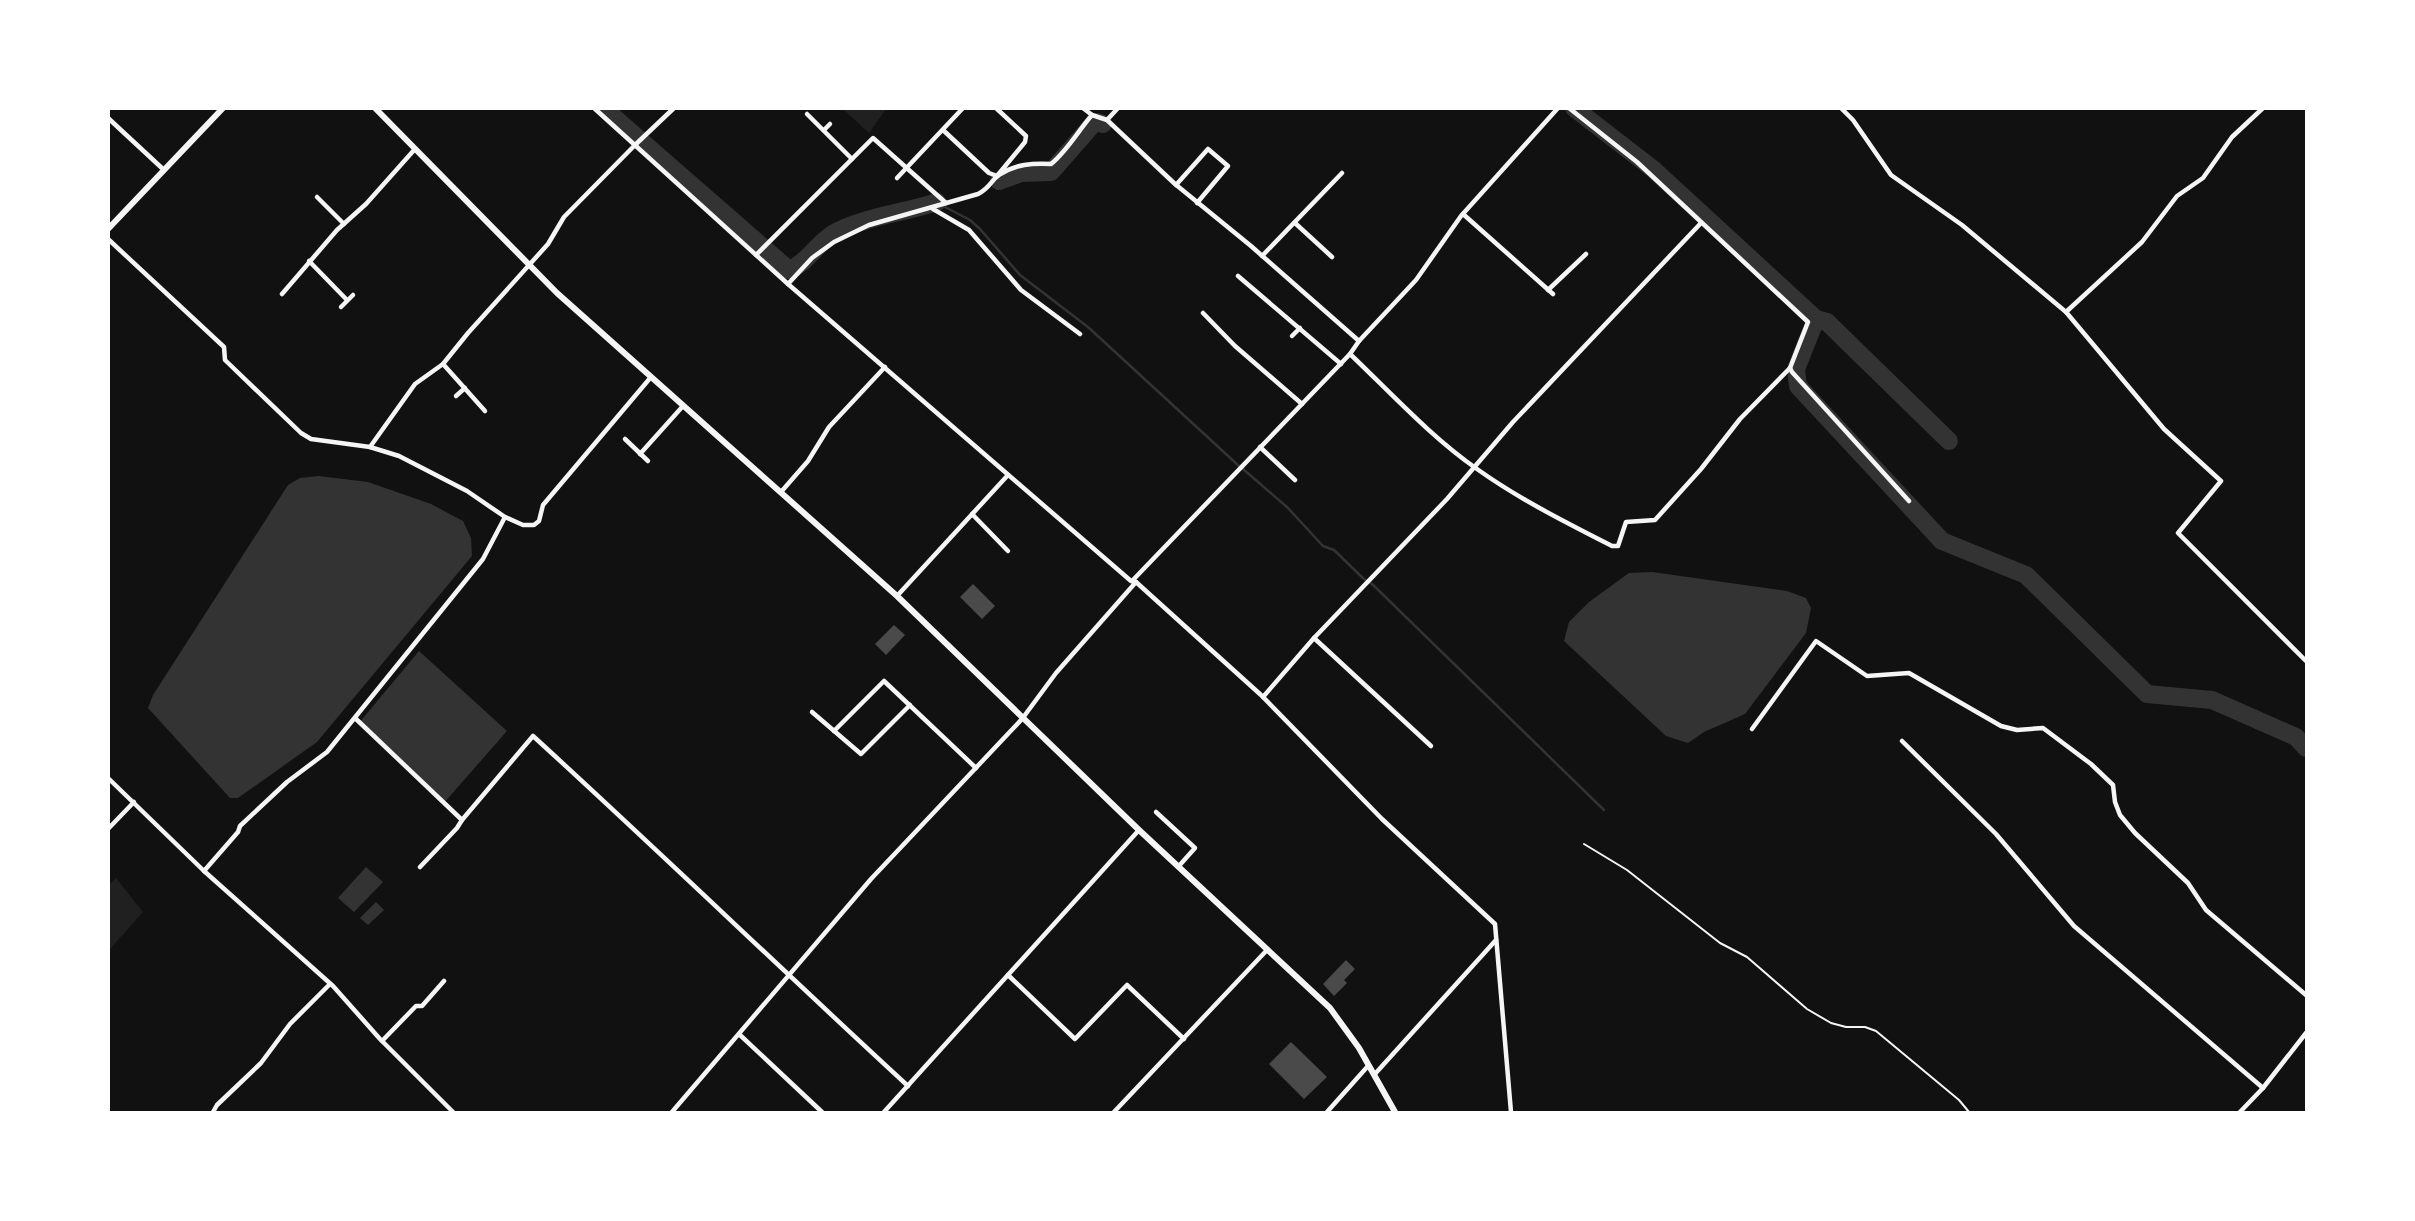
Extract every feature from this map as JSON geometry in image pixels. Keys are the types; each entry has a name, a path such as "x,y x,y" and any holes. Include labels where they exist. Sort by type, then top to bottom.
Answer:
{"main road":[{"path":"108,229 223,108"},
{"path":"375,108 557,293 897,596 1022,719 1330,1008 1395,1112"}],"street":[{"path":"594,108 788,284 1264,697 1382,819 1495,923 1511,1112"},
{"path":"370,447 415,384 443,364 468,332 548,244 564,217 674,108"},
{"path":"897,178 963,108"},
{"path":"788,284 812,258 834,242 869,225 978,194 990,187 1025,142 1026,136 996,108"},
{"path":"1083,108 1092,115 1107,120 1176,185 1359,341"},
{"path":"1107,120 1118,108"},
{"path":"672,1112 871,879 1022,719 1056,673 1134,582 1341,364 1416,280 1463,214 1558,108"},
{"path":"1350,354 1416,418 1474,468 1527,502 1612,546 1618,546 1626,522 1654,520 1701,469 1740,419 1791,370 1808,322 1637,162 1569,108"},
{"path":"1841,108 1853,120 1891,175 1962,225 2066,312 2164,429 2221,481 2178,533 2306,661"},
{"path":"2066,312 2141,242 2177,196 2203,178 2232,137 2263,108"},
{"path":"807,114 852,159"},
{"path":"943,130 989,173 997,176 1031,163 1051,164 1092,115"},
{"path":"108,118 164,170"},
{"path":"824,130 830,124"},
{"path":"756,255 873,138 946,204"},
{"path":"282,294 309,261 366,204 415,149"},
{"path":"1176,185 1208,149 1228,166 1198,203"},
{"path":"1262,256 1342,173"},
{"path":"317,197 344,224"},
{"path":"933,208 969,230 1021,290 1080,334"},
{"path":"1463,214 1553,294"},
{"path":"1295,223 1332,257"},
{"path":"1264,697 1314,638 1474,468 1513,422 1701,223"},
{"path":"108,239 224,348 225,360 301,433 311,439 370,447 399,456 467,491 505,517 523,525 534,525 539,521 543,505 651,377"},
{"path":"1548,290 1586,254"},
{"path":"309,261 347,300"},
{"path":"1238,276 1341,364"},
{"path":"1251,299 1256,292"},
{"path":"341,307 353,295"},
{"path":"1203,313 1235,346 1244,351 1302,404"},
{"path":"1292,336 1300,328"},
{"path":"443,364 485,411"},
{"path":"781,493 808,461 829,427 885,367"},
{"path":"1791,370 1909,501"},
{"path":"456,396 465,388"},
{"path":"640,454 683,406"},
{"path":"625,439 648,461"},
{"path":"1260,447 1295,480"},
{"path":"897,596 1008,475"},
{"path":"972,514 1008,551"},
{"path":"204,871 238,832 240,826 286,782 327,752 483,559 505,517"},
{"path":"1314,638 1431,746"},
{"path":"1752,729 1816,641 1867,676 1909,673 2001,726 2017,730 2043,728 2091,764 2113,785 2120,815 2135,833 2188,883 2206,910 2306,995"},
{"path":"834,731 884,681 976,768"},
{"path":"812,712 861,754 910,705"},
{"path":"355,718 461,820"},
{"path":"420,867 457,828 533,736 908,1086"},
{"path":"1902,741 1996,834 2074,926 2263,1088"},
{"path":"108,778 204,871 330,984 451,1112"},
{"path":"108,829 134,802"},
{"path":"1156,812 1195,848 1178,867"},
{"path":"884,1112 1139,830"},
{"path":"1374,1075 1497,940"},
{"path":"1114,1112 1268,949"},
{"path":"1009,975 1075,1039 1127,985 1184,1039"},
{"path":"383,1041 416,1006 422,1006 444,981"},
{"path":"213,1112 261,1063 290,1024 330,984"},
{"path":"2243,1111 2306,1033"},
{"path":"740,1035 822,1112"},
{"path":"1327,1112 1368,1066"}],"path":[{"path":"1584,845 1627,870 1720,943 1747,957 1807,1009 1831,1023 1846,1027 1866,1027 1875,1031 1959,1100 1969,1112"}],"shaded area":[{"path":"843,109 886,109 869,133"},
{"path":"319,476 368,482 431,504 463,521 471,538 472,556 317,742 238,798 230,798 148,708 153,695 288,485 300,478"},
{"path":"1652,572 1787,591 1806,598 1811,608 1806,633 1745,714 1704,732 1688,743 1666,736 1564,641 1569,622 1589,602 1629,573"},
{"path":"419,651 507,731 443,804 359,723"},
{"path":"366,867 383,882 354,912 338,898"},
{"path":"116,878 143,912 109,950 109,885"},
{"path":"376,902 384,910 368,925 360,918"}],"building":[{"path":"973,584 995,606 982,619 960,597"},
{"path":"894,625 905,635 886,655 875,644"},
{"path":"1346,960 1355,969 1344,980 1347,983 1334,996 1323,984"},
{"path":"1291,1042 1327,1077 1304,1099 1269,1064"}],"waterway":[{"path":"607,108 609,113 789,270 801,263 836,232 860,222 937,202"},
{"path":"1574,108 1653,169 1816,319 1827,322 1949,441"},
{"path":"999,181 1021,173 1051,172 1093,124 1103,124"},
{"path":"945,207 970,220 1020,275 1088,327 1239,466"},
{"path":"1816,319 1796,369 1798,386 1942,541 2026,575 2147,694 2212,700 2296,737 2306,748"},
{"path":"1243,469 1287,507 1323,546 1334,550 1372,584 1604,810"}]}
